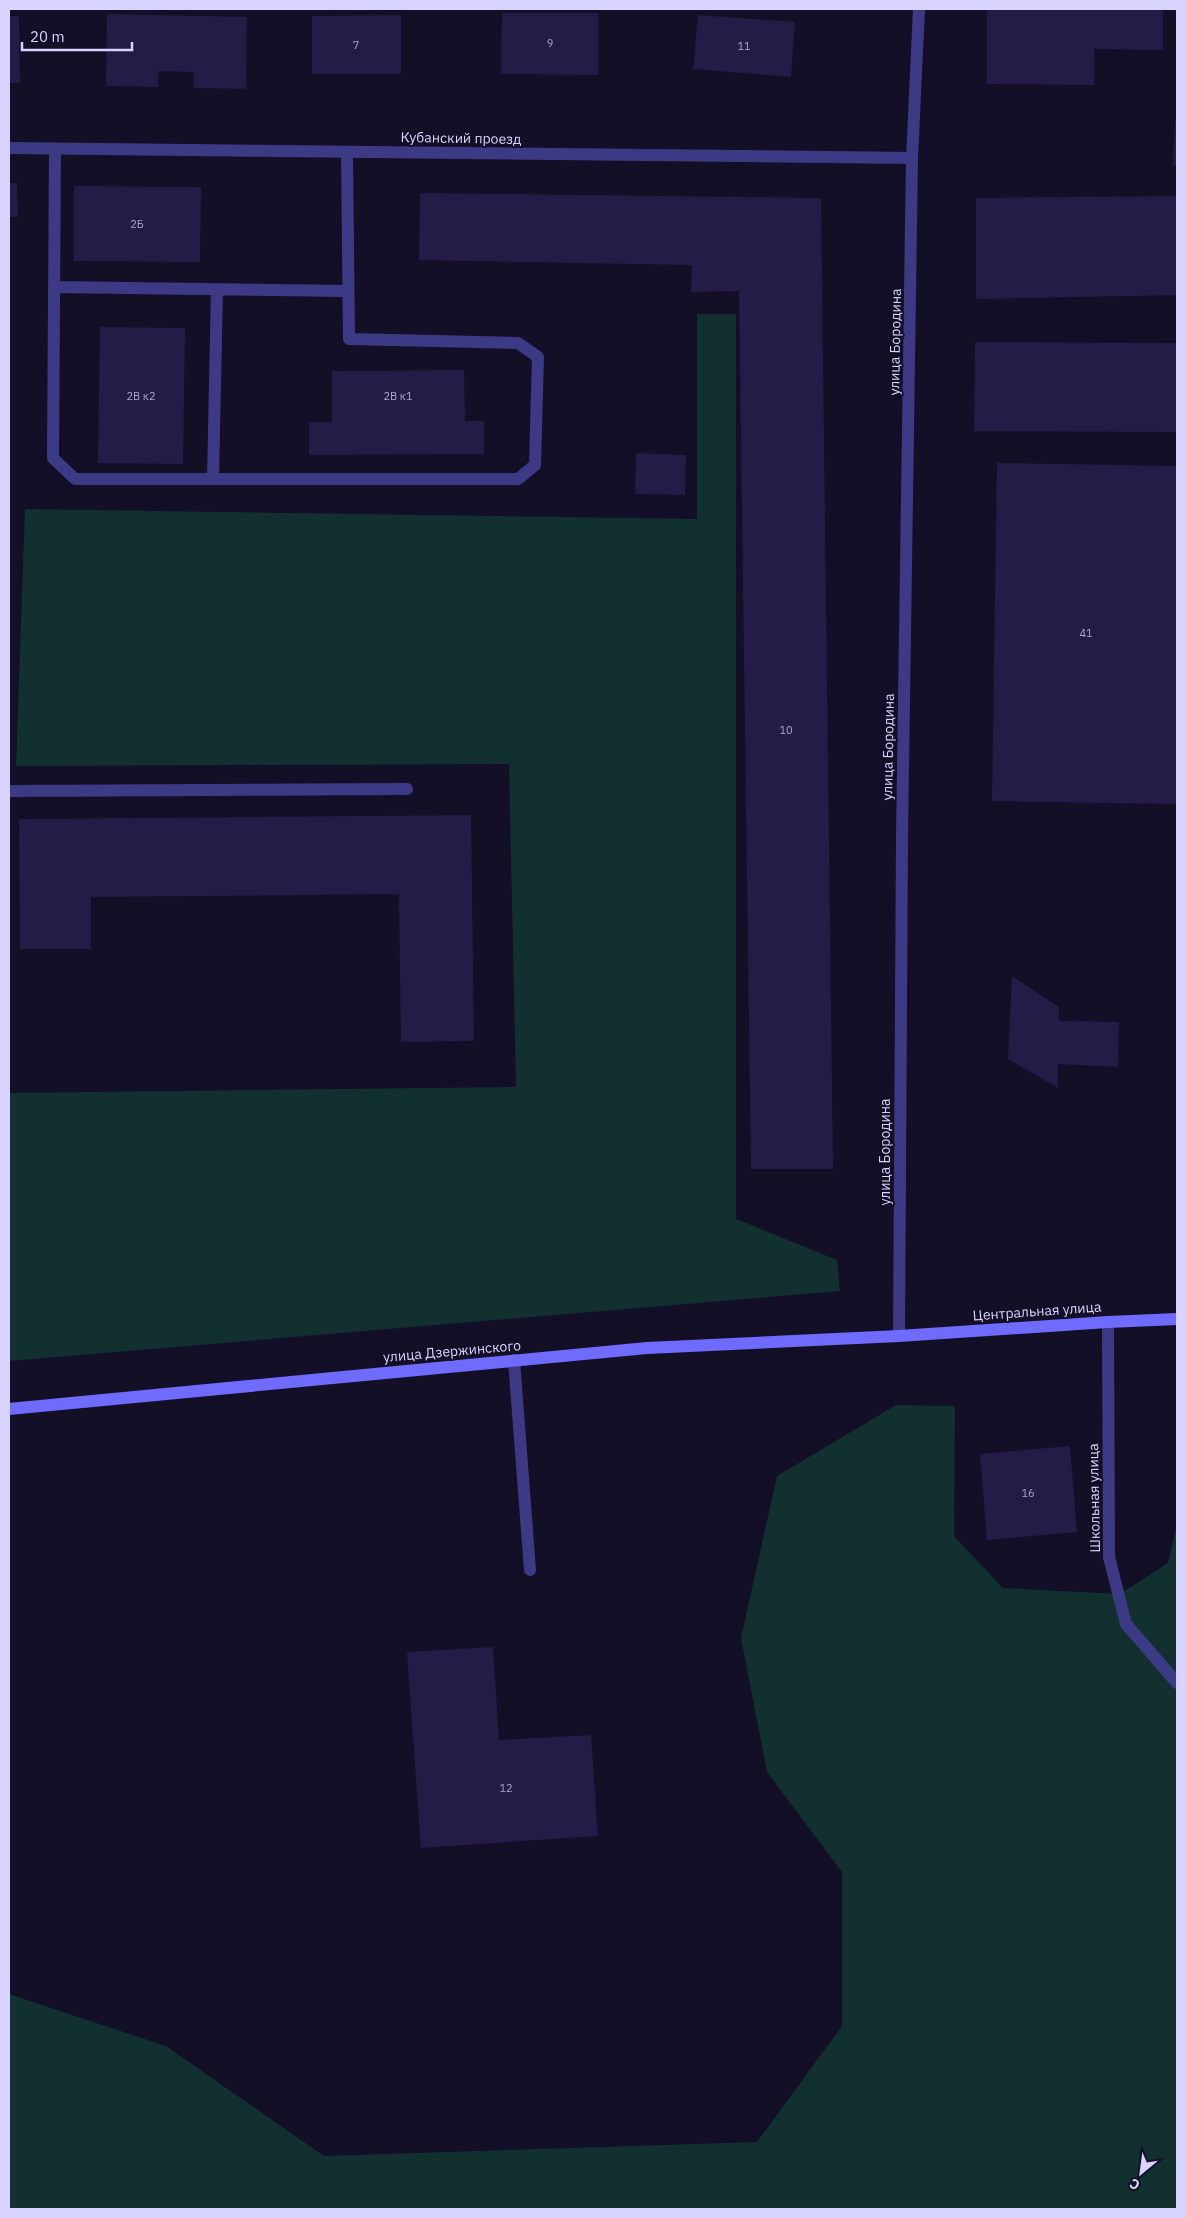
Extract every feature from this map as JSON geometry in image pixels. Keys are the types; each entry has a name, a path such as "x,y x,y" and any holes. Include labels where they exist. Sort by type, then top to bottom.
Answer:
{"main road":[{"name":"Центральная улица","path":"899,1336 1177,1319"},
{"name":"улица Дзержинского","path":"9,1408 647,1348 899,1336"}],"street":[{"name":"улица Бородина","path":"899,1336 902,838 912,158 919,9"},
{"name":"Кубанский проезд","path":"9,148 912,158"},
{"path":"55,149 53,458 75,479 518,479 535,466 538,357 518,343 349,339 347,152"},
{"path":"54,287 348,291"},
{"path":"213,479 218,289"},
{"path":"9,790 407,789"},
{"name":"Школьная улица","path":"1108,1322 1109,1557 1126,1624 1177,1683"},
{"path":"514,1360 530,1570"}],"green space":[{"path":"697,314 736,314 736,1219 837,1260 840,1291 9,1361 9,1093 516,1087 509,764 16,766 25,509 697,519"},
{"path":"896,1405 955,1406 954,1536 1003,1588 1120,1594 1168,1563 1177,1523 1177,2209 9,2209 9,1994 166,2046 324,2156 757,2142 842,2026 842,1872 767,1772 741,1638 777,1476"}],"building":[{"path":"987,9 1163,9 1163,50 1094,49 1094,85 987,84"},
{"path":"502,13 598,13 598,75 501,74"},
{"path":"107,14 247,17 246,89 194,88 194,72 158,71 158,87 106,86"},
{"path":"401,15 401,74 312,74 312,16"},
{"path":"698,15 795,22 791,77 693,69"},
{"path":"9,16 19,16 20,83 9,83"},
{"path":"1175,120 1177,120 1177,165 1173,165"},
{"path":"9,183 17,183 18,217 9,217"},
{"path":"74,186 201,187 200,262 74,261"},
{"path":"420,193 821,198 833,1169 751,1169 739,291 691,292 692,265 419,260"},
{"path":"1177,196 1177,295 976,299 976,198"},
{"path":"100,327 185,328 183,464 98,463"},
{"path":"975,342 1177,343 1177,432 974,431"},
{"path":"464,370 465,421 484,421 484,454 309,455 309,422 332,422 332,371"},
{"path":"636,453 686,455 685,495 635,494"},
{"path":"997,463 1177,466 1177,804 992,801"},
{"path":"471,815 474,1041 401,1042 399,894 91,897 91,949 20,949 19,819"},
{"path":"1012,976 1059,1007 1059,1021 1119,1022 1118,1067 1058,1064 1058,1088 1008,1059"},
{"path":"1070,1446 1077,1532 987,1540 980,1454"},
{"path":"493,1647 499,1740 591,1735 598,1836 421,1848 407,1652"}]}
